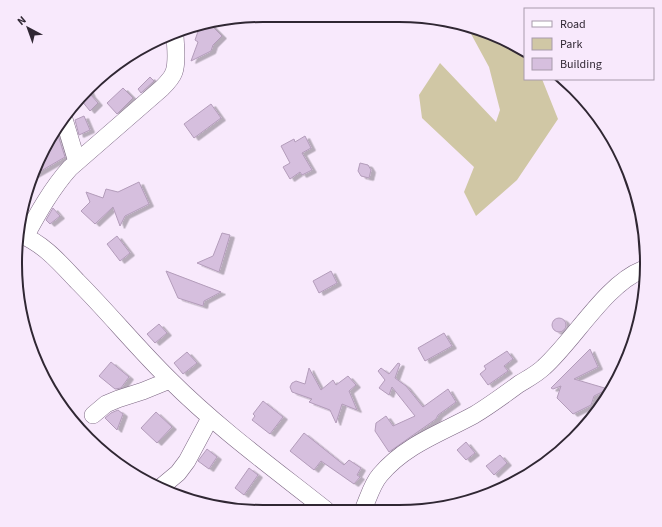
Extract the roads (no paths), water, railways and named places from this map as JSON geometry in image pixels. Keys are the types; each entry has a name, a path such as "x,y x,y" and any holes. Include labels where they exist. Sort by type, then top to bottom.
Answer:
{"street":[{"path":"24,233 62,177 162,88 170,79 175,65 175,39"},
{"path":"66,125 78,162"},
{"path":"24,237 50,252 170,380 210,418 320,505"},
{"path":"366,505 379,476 392,462 413,446 474,415 543,368 616,287 640,271"},
{"path":"92,415 106,404 170,380"},
{"path":"165,484 178,473 187,461 210,418"}]}
